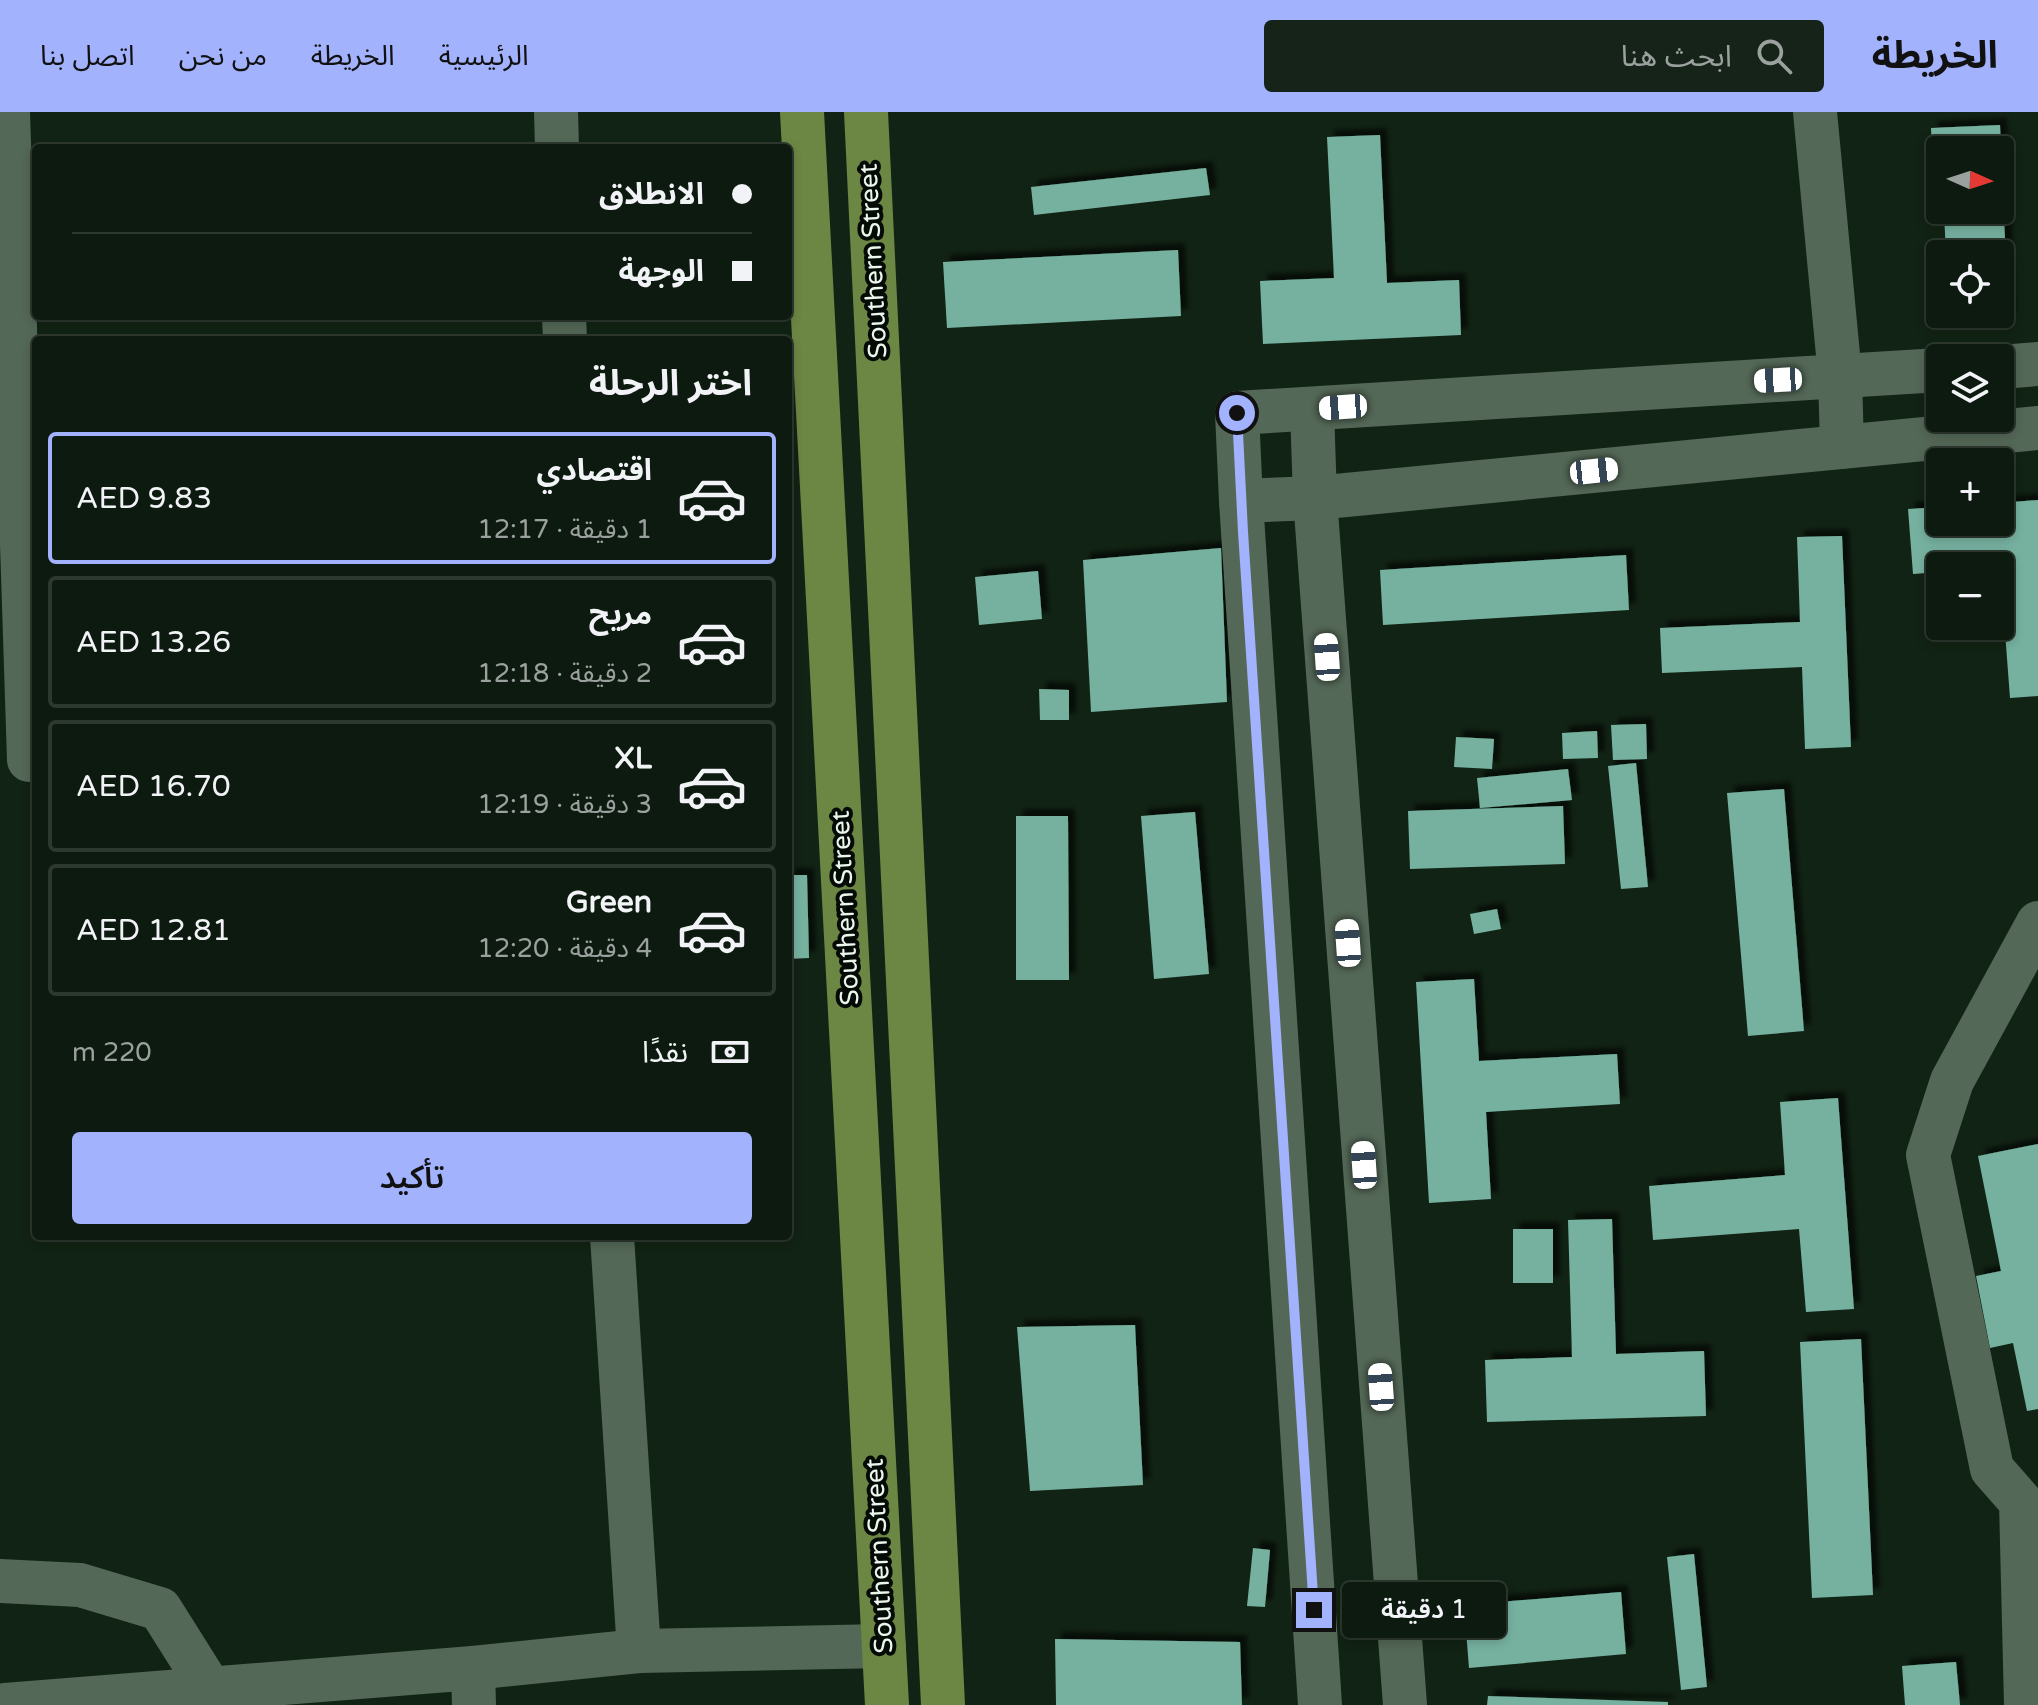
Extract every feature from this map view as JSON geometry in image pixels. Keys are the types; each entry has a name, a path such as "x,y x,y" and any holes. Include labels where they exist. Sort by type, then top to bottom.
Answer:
{"main road":[{"name":"Southern Street","path":"802,112 887,1705"},
{"name":"Southern Street","path":"866,112 943,1705"}],"street":[{"path":"8,112 22,761"},
{"path":"556,112 557,144"},
{"path":"1815,112 1840,376 1842,447"},
{"path":"2014,366 2038,364"},
{"path":"1320,1705 1237,413 1926,371"},
{"path":"1312,409 1315,498 1405,1705"},
{"path":"1241,501 1315,498 2038,428"},
{"path":"2026,1705 2030,1501 1992,1469 1928,1155 1952,1081 2038,923"},
{"path":"612,1240 639,1651"},
{"path":"0,1581 80,1585 160,1609 211,1690"},
{"path":"5,1705 211,1690 474,1687 639,1651 884,1646"}],"building":[{"path":"2000,125 2000,136 1931,136 1931,128"},
{"path":"1380,135 1387,283 1459,280 1461,335 1263,344 1260,281 1334,278 1327,137"},
{"path":"1206,168 1210,195 1034,215 1031,187"},
{"path":"1945,224 2004,224 2005,240 1945,240"},
{"path":"1178,250 1181,316 947,328 943,262"},
{"path":"2038,500 2038,696 2010,698 2006,640 2014,640 2014,552 1926,552 1926,573 1913,574 1908,509 1926,508 1926,536 2014,536 2014,502"},
{"path":"1842,536 1851,747 1805,749 1802,667 1662,673 1660,628 1800,622 1797,537"},
{"path":"1221,548 1227,702 1091,712 1083,560"},
{"path":"1626,555 1629,610 1383,625 1380,570"},
{"path":"1038,571 1042,619 979,625 975,577"},
{"path":"1039,689 1069,690 1069,720 1040,720"},
{"path":"1646,724 1647,759 1613,760 1611,725"},
{"path":"1597,731 1598,758 1563,759 1562,733"},
{"path":"1456,737 1494,739 1492,769 1454,767"},
{"path":"1636,763 1648,887 1621,889 1608,766"},
{"path":"1568,769 1572,800 1480,808 1477,778"},
{"path":"1784,789 1804,1031 1748,1036 1727,793"},
{"path":"1563,806 1565,864 1410,869 1408,811"},
{"path":"1195,812 1209,974 1154,979 1141,816"},
{"path":"1016,816 1068,816 1069,980 1016,980"},
{"path":"792,875 807,875 809,958 792,959"},
{"path":"1497,909 1501,929 1474,934 1470,914"},
{"path":"1474,979 1479,1061 1617,1054 1620,1104 1486,1112 1491,1199 1429,1203 1416,982"},
{"path":"1838,1098 1854,1309 1806,1312 1799,1229 1653,1240 1649,1186 1785,1175 1780,1102"},
{"path":"2038,1144 2038,1409 2027,1411 2013,1343 1990,1348 1976,1276 2001,1271 1978,1156"},
{"path":"1612,1219 1616,1354 1704,1351 1706,1416 1487,1422 1485,1360 1572,1357 1568,1220"},
{"path":"1513,1229 1553,1229 1553,1283 1513,1283"},
{"path":"1135,1325 1143,1485 1030,1491 1017,1327"},
{"path":"1861,1339 1873,1595 1812,1598 1800,1342"},
{"path":"1253,1548 1270,1550 1265,1607 1247,1606"},
{"path":"1694,1554 1707,1687 1681,1690 1667,1557"},
{"path":"1621,1592 1626,1654 1469,1668 1464,1605"},
{"path":"1055,1639 1240,1642 1242,1705 1056,1705"},
{"path":"1956,1662 1960,1705 1905,1705 1902,1666"},
{"path":"1488,1696 1668,1702 1668,1705 1487,1705"}],"route":[{"path":"1237,413 1314,1610"}]}
